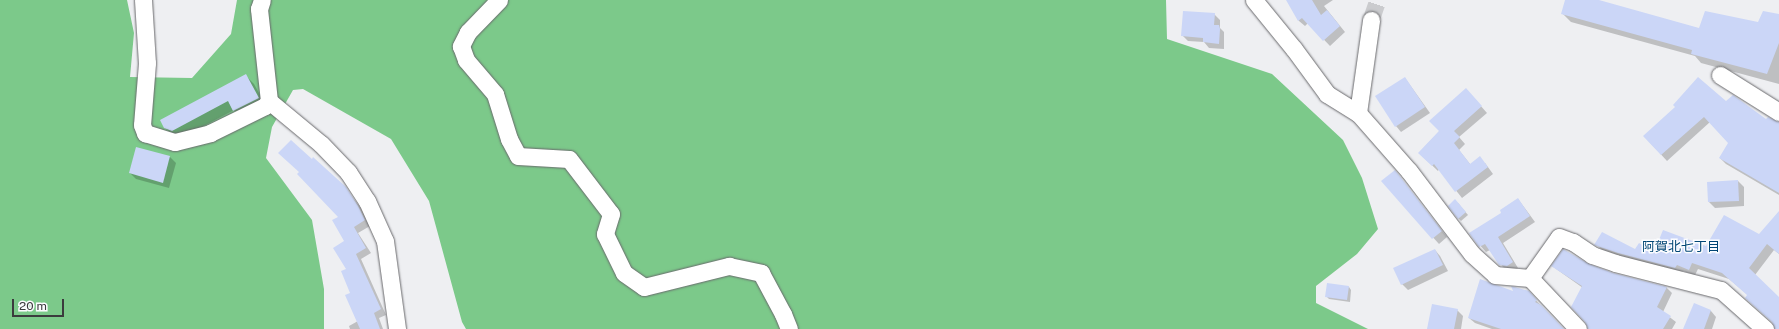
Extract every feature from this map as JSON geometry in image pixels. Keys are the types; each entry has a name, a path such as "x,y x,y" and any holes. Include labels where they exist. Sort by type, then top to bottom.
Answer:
{"street":[{"path":"143,0 146,63 142,125 145,133 175,142 210,133 265,106 269,101"},
{"path":"262,0 259,9 269,101 321,144 348,172 367,201 385,241 397,329"},
{"path":"499,0 468,32 462,46 466,60 495,94 509,139 518,156 569,159 612,214 605,234 624,274 644,287 729,266 761,273 783,314 789,329"},
{"path":"1254,0 1294,49 1327,94 1358,113 1409,171 1472,254 1495,275 1530,278 1578,329"},
{"path":"1358,113 1371,20"},
{"path":"1720,75 1779,112"},
{"path":"1530,278 1558,237 1573,242 1592,255 1615,263 1722,290 1765,329"}],"green space":[{"path":"0,0 127,0 134,33 130,77 192,78 231,34 237,0 1166,0 1167,39 1272,74 1343,140 1362,178 1378,229 1357,254 1316,286 1316,303 1368,329 466,329 462,322 429,201 391,139 303,89 293,90 272,127 266,158 312,220 324,289 324,329 0,329"}],"building":[{"path":"1286,0 1312,0 1321,15 1327,10 1340,26 1323,41 1302,18 1298,21"},
{"path":"1565,0 1599,0 1699,28 1705,11 1758,22 1763,11 1779,14 1779,43 1767,74 1691,54 1692,50 1561,14"},
{"path":"1183,11 1215,13 1214,25 1219,25 1220,29 1219,44 1203,42 1203,38 1181,36"},
{"path":"246,74 259,98 233,111 228,101 172,131 164,128 160,120"},
{"path":"1405,77 1425,107 1395,127 1375,96"},
{"path":"1698,77 1726,101 1733,95 1766,119 1768,117 1779,122 1779,193 1719,158 1728,143 1704,117 1661,155 1643,136 1675,107 1673,105"},
{"path":"1466,88 1482,106 1454,131 1460,137 1454,143 1470,164 1480,156 1488,167 1455,192 1434,164 1432,166 1418,153 1439,131 1429,121"},
{"path":"291,140 312,159 313,157 346,187 365,220 354,227 366,248 356,254 381,309 374,313 380,329 360,329 345,295 350,293 341,271 346,269 333,248 344,241 332,220 338,217 297,174 299,172 278,153"},
{"path":"136,147 170,156 163,183 129,173"},
{"path":"1395,170 1442,231 1432,239 1381,181"},
{"path":"1738,180 1739,201 1708,202 1707,182"},
{"path":"1518,198 1530,216 1498,237 1513,262 1507,266 1499,265 1485,244 1479,247 1469,233 1501,213 1500,210"},
{"path":"1455,199 1466,212 1458,219 1448,206"},
{"path":"1779,211 1779,254 1767,244 1749,268 1779,297 1779,329 1775,329 1772,322 1745,298 1747,295 1722,273 1692,263 1689,270 1677,265 1675,268 1594,245 1602,232 1635,249 1639,243 1654,252 1663,230 1706,246 1724,215 1759,234"},
{"path":"1435,249 1443,265 1401,285 1393,268"},
{"path":"1563,249 1589,264 1613,273 1667,287 1657,307 1671,316 1663,329 1588,329 1585,322 1571,307 1582,286 1551,266"},
{"path":"1480,279 1513,291 1511,286 1529,291 1537,300 1535,302 1541,305 1564,329 1501,329 1468,318"},
{"path":"1327,283 1349,286 1347,300 1325,297"},
{"path":"1694,303 1711,310 1704,329 1683,329"},
{"path":"1432,304 1458,309 1454,329 1427,329"}],"tunnel":[{"path":"1371,20 1378,0"}],"district":[{"name":"阿賀北七丁目","path":"1681,247"}]}
